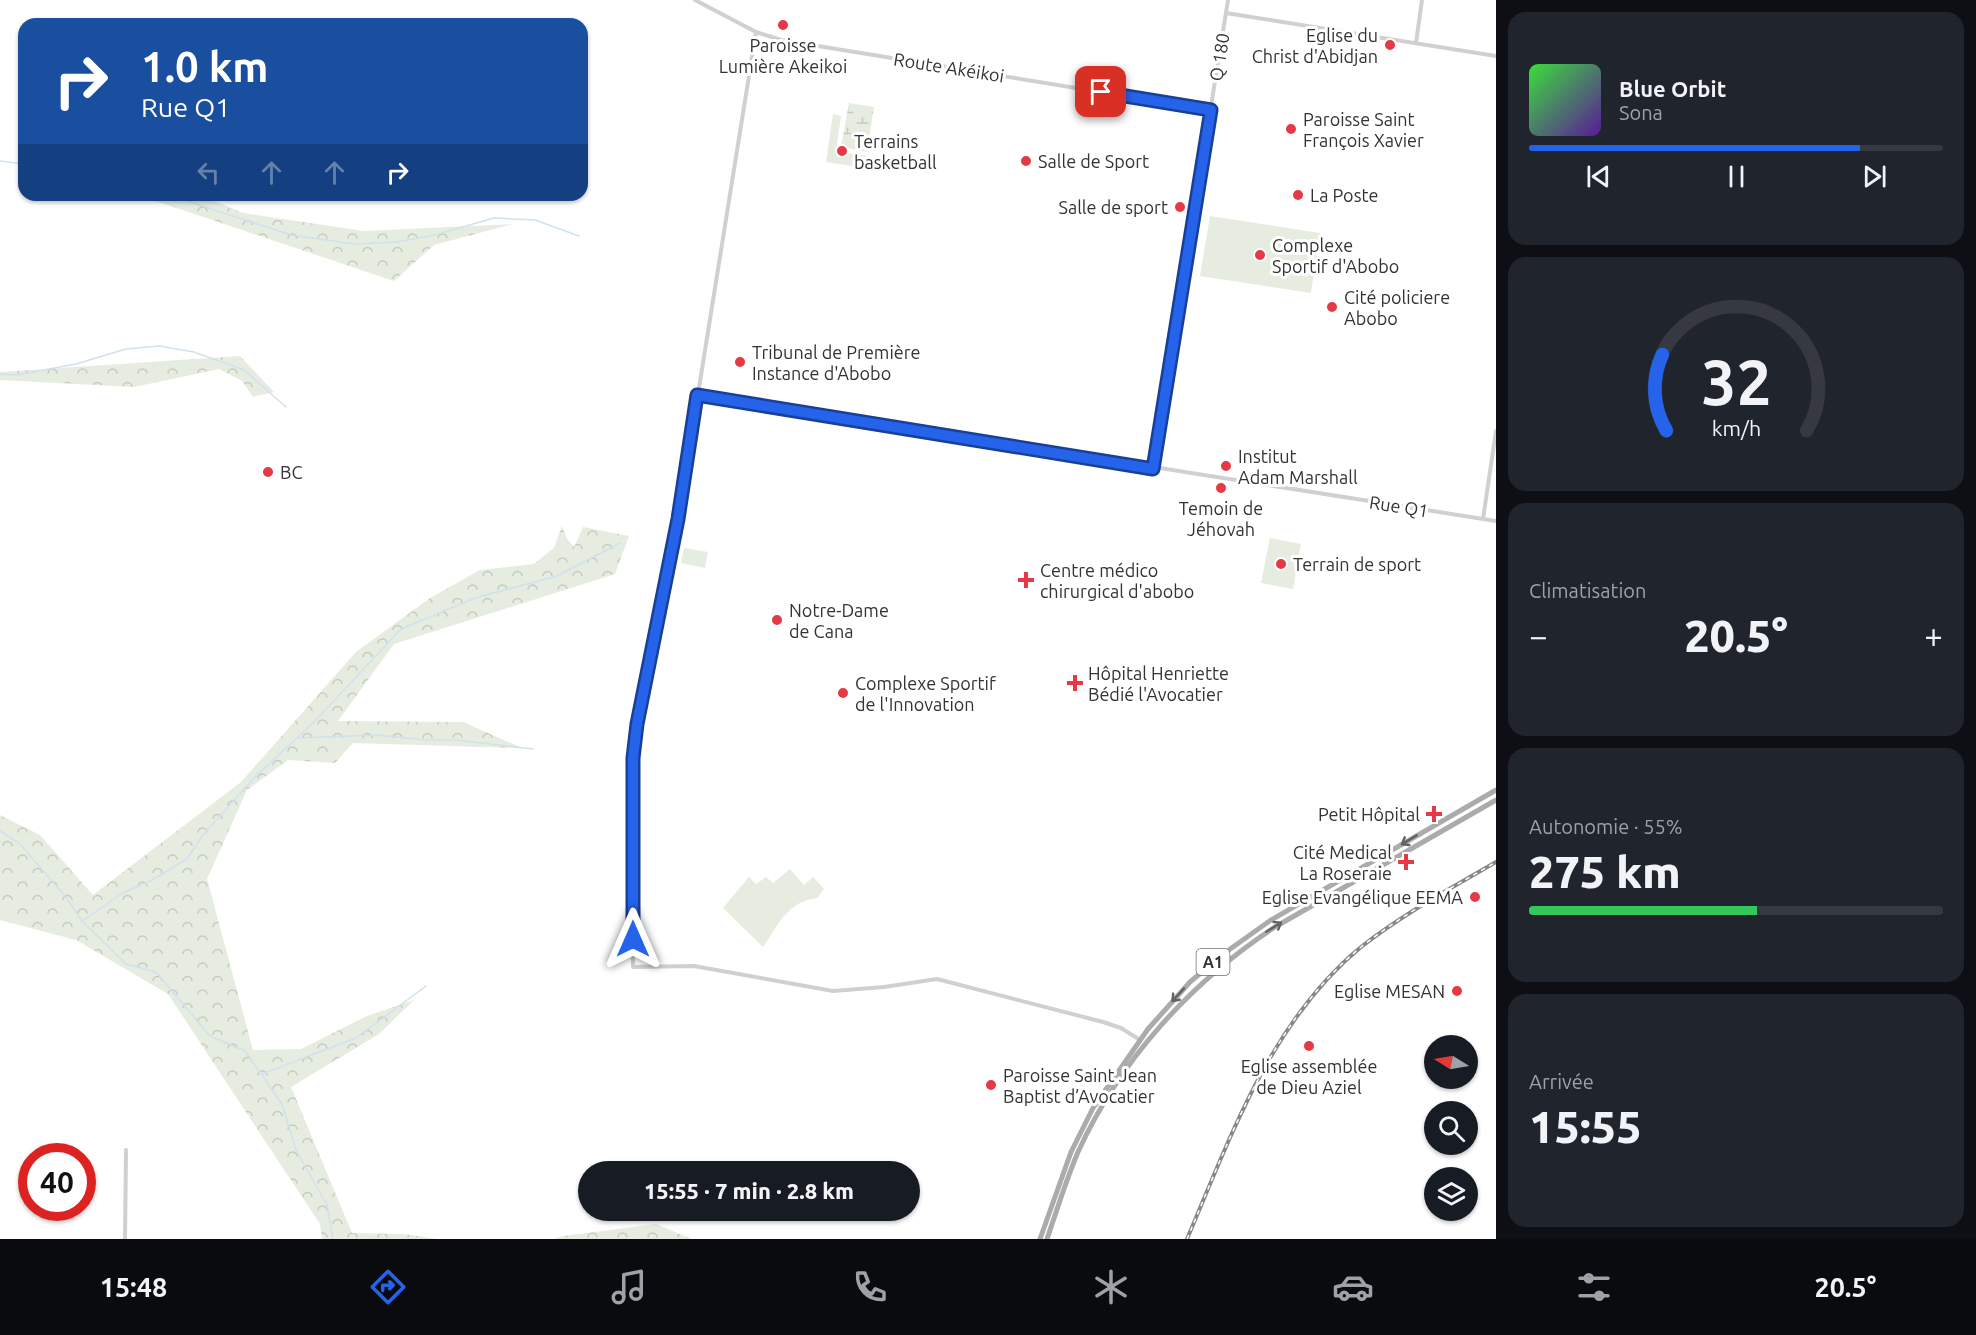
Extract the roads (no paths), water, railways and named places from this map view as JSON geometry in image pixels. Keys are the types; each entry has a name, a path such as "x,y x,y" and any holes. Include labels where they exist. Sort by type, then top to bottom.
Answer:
{"main road":[{"name":"A1","path":"1040,1239 1071,1152 1107,1086 1140,1040 1190,982 1250,935 1496,790"},
{"name":"A1","path":"1047,1239 1077,1154 1100,1111 1153,1035 1193,990 1245,946 1275,927 1496,800"}],"street":[{"name":"Route Akéikoi","path":"695,0 756,32 781,40 1211,110"},
{"name":"Q 180","path":"1153,469 1228,0"},
{"path":"1416,43 1422,0"},
{"path":"1226,13 1496,56"},
{"path":"756,32 676,529 637,724 633,769 633,968 694,966 833,991 884,987 937,979 1103,1022 1140,1040"},
{"name":"Rue Q1","path":"697,395 1153,469 1496,521"},
{"path":"1484,519 1496,431"},
{"path":"124,1239 126,1150"}],"waterway":[{"path":"0,161 18,163"},
{"path":"187,201 291,235 355,244 397,242 435,235 494,218 535,220 579,236"},
{"path":"0,374 17,375 76,364 126,349 159,346 194,352 244,370 286,407"},
{"path":"82,921 123,893 152,880 187,859 202,836 257,775 315,721 401,629 475,598 557,576 620,543"},
{"path":"298,738 377,735 425,740 456,740 533,749"},
{"path":"0,831 19,843 65,896 82,921 126,964 156,972 210,1036 245,1051 282,1104 296,1150 327,1205 333,1239"},
{"path":"262,1074 356,1038 426,986"}],"railway":[{"path":"1187,1239 1220,1160 1257,1082 1302,1009 1329,977 1361,947 1410,913 1496,862"}],"place":[{"name":"Paroisse Lumière Akeikoi","path":"783,25"},
{"name":"Eglise du Christ d'Abidjan","path":"1390,45"},
{"name":"Paroisse Saint François Xavier","path":"1291,129"},
{"name":"Terrains basketball","path":"842,151"},
{"name":"Salle de Sport","path":"1026,161"},
{"name":"La Poste","path":"1298,195"},
{"name":"Salle de sport","path":"1180,207"},
{"name":"Complexe Sportif d'Abobo","path":"1260,255"},
{"name":"Cité policiere Abobo","path":"1332,307"},
{"name":"Tribunal de Première Instance d'Abobo","path":"740,362"},
{"name":"Institut Adam Marshall","path":"1226,466"},
{"name":"BC","path":"268,472"},
{"name":"Temoin de Jéhovah","path":"1221,488"},
{"name":"Terrain de sport","path":"1281,564"},
{"name":"Centre médico chirurgical d'abobo","path":"1026,580"},
{"name":"Notre-Dame de Cana","path":"777,620"},
{"name":"Hôpital Henriette Bédié l'Avocatier","path":"1075,683"},
{"name":"Complexe Sportif de l'Innovation","path":"843,693"},
{"name":"Petit Hôpital","path":"1434,814"},
{"name":"Cité Medical La Roseraie","path":"1406,862"},
{"name":"Eglise Evangélique EEMA","path":"1475,897"},
{"name":"Eglise MESAN","path":"1457,991"},
{"name":"Eglise assemblée de Dieu Aziel","path":"1309,1046"},
{"name":"Paroisse Saint Jean Baptist d’Avocatier","path":"991,1085"}]}
